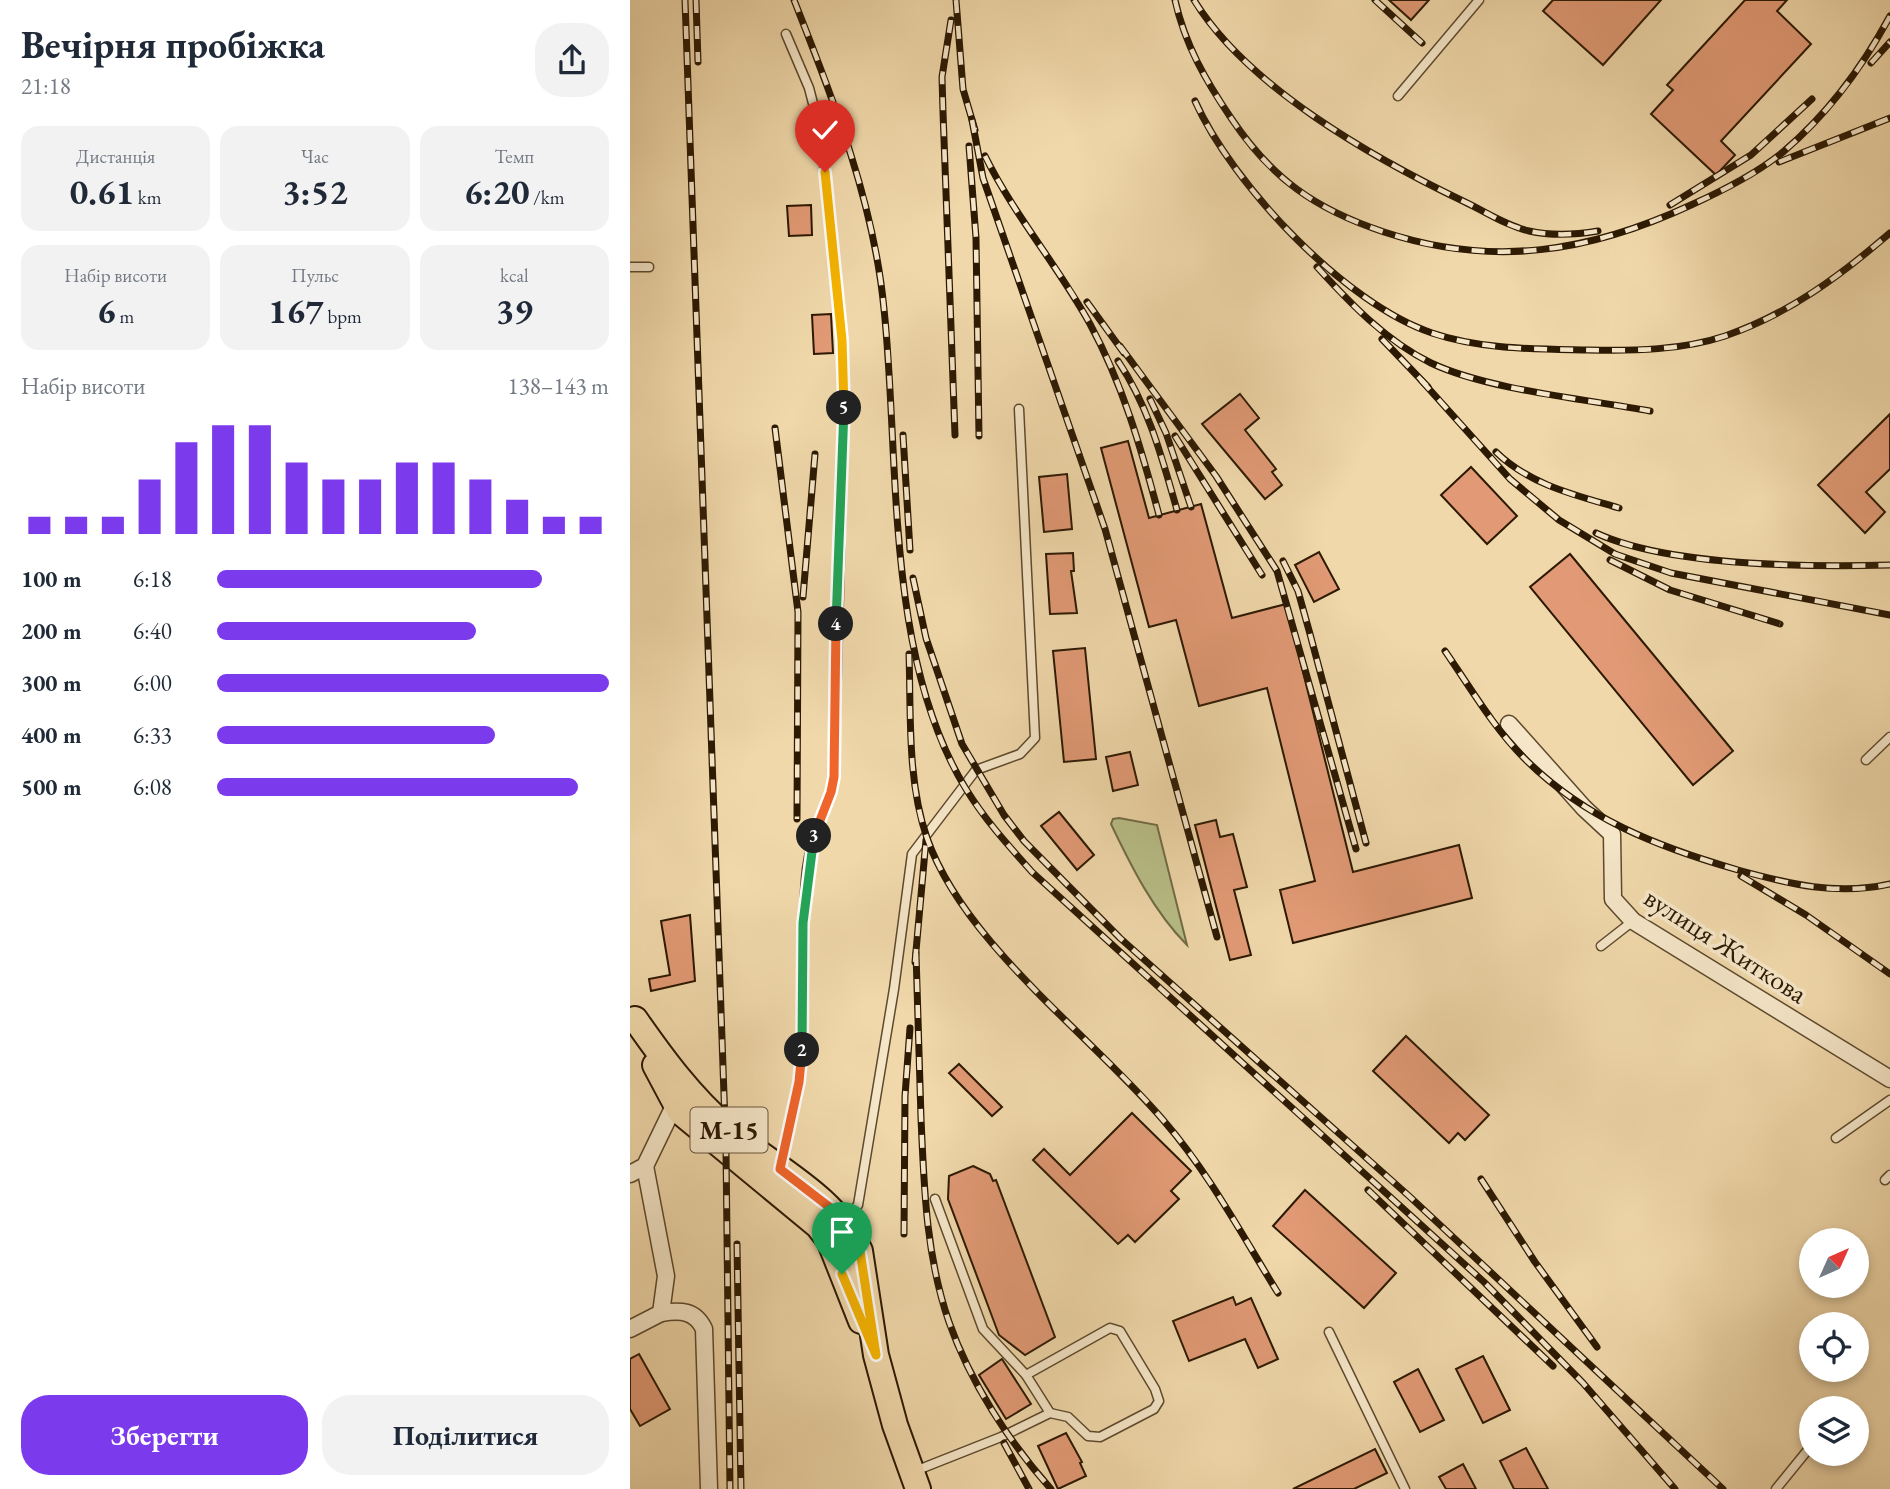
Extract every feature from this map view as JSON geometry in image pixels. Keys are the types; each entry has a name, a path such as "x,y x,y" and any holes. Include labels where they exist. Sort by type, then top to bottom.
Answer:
{"main road":[{"name":"М-15","path":"632,1014 678,1081 726,1127 843,1221 860,1251 876,1355"},
{"name":"М-15","path":"632,1014 674,1106 803,1211 829,1240 876,1355 915,1480"}],"street":[{"name":"вулиця Житкова","path":"1509,724 1584,808 1612,834 1613,899 1633,921 1890,1079"},
{"path":"661,1313 666,1276 637,1170 674,1106"},
{"path":"630,1329 661,1313 684,1311 694,1315 704,1329 709,1489"}],"lane":[{"path":"1398,96 1479,0"},
{"path":"780,1169 799,1082 803,1036 803,923 807,867 814,835 834,777 844,401 842,340 821,134 809,88 786,34"},
{"path":"630,267 649,267"},
{"path":"843,1221 858,1205 894,989 912,854 976,770 1020,754 1034,738 1018,409"},
{"path":"1866,760 1890,737"},
{"path":"1601,946 1633,921"},
{"path":"1836,1138 1890,1100"},
{"path":"935,1199 983,1329 1026,1375 1050,1413"},
{"path":"915,1480 1050,1413 1068,1417 1088,1437 1100,1437 1154,1409 1159,1401 1155,1389 1120,1331 1110,1328 1026,1375"},
{"path":"1329,1332 1405,1489"},
{"path":"1776,1489 1799,1461"}],"green space":[{"path":"1113,819 1157,825 1187,945 1164,918 1135,872 1111,824"}],"building":[{"path":"1389,0 1429,0 1411,20"},
{"path":"1553,0 1661,0 1603,65 1543,11"},
{"path":"1745,0 1787,0 1777,11 1811,44 1721,141 1735,155 1716,175 1651,114 1673,90 1667,85"},
{"path":"811,205 812,235 789,236 787,206"},
{"path":"831,314 833,353 814,354 812,315"},
{"path":"1240,394 1259,418 1245,430 1276,469 1272,472 1282,485 1265,499 1202,424"},
{"path":"1890,414 1890,469 1866,492 1885,512 1865,533 1818,485"},
{"path":"1128,441 1149,518 1201,504 1232,618 1286,604 1353,872 1459,845 1472,898 1293,943 1280,890 1315,881 1267,688 1199,706 1176,620 1149,627 1101,448"},
{"path":"1471,467 1517,516 1487,544 1441,495"},
{"path":"1067,474 1072,529 1044,532 1039,477"},
{"path":"1319,552 1339,589 1314,602 1295,565"},
{"path":"1073,553 1074,571 1071,571 1077,613 1050,614 1046,554"},
{"path":"1570,554 1733,751 1693,785 1530,587"},
{"path":"1085,648 1096,759 1064,762 1053,651"},
{"path":"1130,752 1138,785 1113,791 1106,757"},
{"path":"1059,812 1094,855 1077,870 1041,826"},
{"path":"1216,820 1220,837 1233,834 1247,887 1234,890 1251,955 1230,960 1195,825"},
{"path":"690,915 695,981 651,991 649,979 670,975 661,921"},
{"path":"1406,1036 1489,1115 1465,1140 1458,1133 1449,1143 1373,1071"},
{"path":"959,1064 1002,1107 992,1116 949,1073"},
{"path":"1132,1113 1191,1171 1171,1191 1179,1199 1135,1242 1128,1235 1118,1244 1033,1160 1044,1149 1070,1175"},
{"path":"973,1166 990,1174 993,1181 996,1180 1055,1337 1025,1355 999,1335 948,1199 949,1176"},
{"path":"1305,1190 1396,1273 1364,1308 1273,1226"},
{"path":"1233,1297 1236,1305 1251,1298 1278,1359 1258,1368 1245,1339 1189,1361 1173,1321"},
{"path":"639,1354 670,1409 640,1426 630,1409 630,1359"},
{"path":"1483,1356 1510,1410 1483,1423 1456,1369"},
{"path":"1002,1359 1031,1404 1006,1419 979,1375"},
{"path":"1418,1369 1444,1420 1420,1432 1394,1382"},
{"path":"1066,1433 1082,1462 1080,1463 1086,1476 1058,1489 1038,1446"},
{"path":"1526,1448 1548,1489 1514,1489 1500,1461"},
{"path":"1375,1449 1387,1473 1354,1489 1293,1489"},
{"path":"1463,1464 1476,1489 1446,1489 1439,1477"}],"railway":[{"path":"685,0 726,1151 730,1489"},
{"path":"696,0 698,62"},
{"path":"794,0 837,113 871,230 884,309 895,492 908,618 921,679 940,736 966,789 989,822 1032,872 1484,1282 1583,1383 1675,1489"},
{"path":"956,0 963,89 975,130"},
{"path":"1175,0 1191,47 1222,104 1262,158 1297,189 1337,213 1384,232 1464,250 1502,252 1541,250 1616,234 1691,205 1750,175 1783,152 1815,122 1856,72 1890,16"},
{"path":"1194,0 1217,32 1279,91 1316,118 1392,165 1521,229 1555,234 1598,231"},
{"path":"1375,0 1422,43"},
{"path":"951,20 942,77 955,435"},
{"path":"1871,63 1890,42"},
{"path":"1670,205 1751,155 1812,99"},
{"path":"1195,101 1212,134 1235,168 1263,203 1329,269 1363,296 1398,318 1432,333 1470,343 1530,349 1623,350 1658,349 1709,341 1748,327 1792,305 1833,279 1890,233"},
{"path":"1779,162 1890,118"},
{"path":"972,120 983,178 1105,529 1217,937"},
{"path":"969,146 976,238 979,436"},
{"path":"985,156 1102,347 1130,417 1159,515"},
{"path":"1317,267 1384,332 1431,363 1508,387 1650,411"},
{"path":"1087,302 1124,353"},
{"path":"1382,339 1428,387"},
{"path":"1120,346 1216,476 1277,571 1356,849"},
{"path":"1118,361 1146,415 1177,510"},
{"path":"1421,380 1510,479 1559,520 1615,554 1671,573 1890,615"},
{"path":"1150,399 1166,433 1191,507"},
{"path":"775,428 798,612 797,819"},
{"path":"903,435 910,550"},
{"path":"1175,436 1262,575"},
{"path":"1496,452 1538,481 1619,508"},
{"path":"803,597 815,454"},
{"path":"1596,533 1662,553 1700,559 1780,565 1890,565"},
{"path":"1610,560 1670,590 1780,624"},
{"path":"1283,561 1298,591 1366,843"},
{"path":"913,578 926,638 962,744 1004,815 1024,841 1120,938 1409,1196 1723,1489"},
{"path":"1445,651 1492,720 1524,758 1547,779 1597,814 1651,841 1757,875 1832,889 1890,884"},
{"path":"909,654 911,747 916,794 927,838 945,877 999,952 1164,1121 1196,1162 1278,1293"},
{"path":"915,962 926,840"},
{"path":"1741,876 1806,915 1890,974"},
{"path":"916,953 925,1195 931,1247 941,1297 958,1344 979,1389 1020,1452 1051,1489"},
{"path":"904,1234 905,1096 910,1028"},
{"path":"1481,1179 1535,1262 1597,1347"},
{"path":"1368,1190 1553,1366"},
{"path":"737,1244 741,1489"},
{"path":"1004,1443 1029,1489"}],"route":[{"path":"825,172 829,237 844,373 834,777 814,835 807,867 803,923 804,1016 799,1082 780,1169 832,1209 853,1236 860,1251 876,1355 842,1274"}]}
